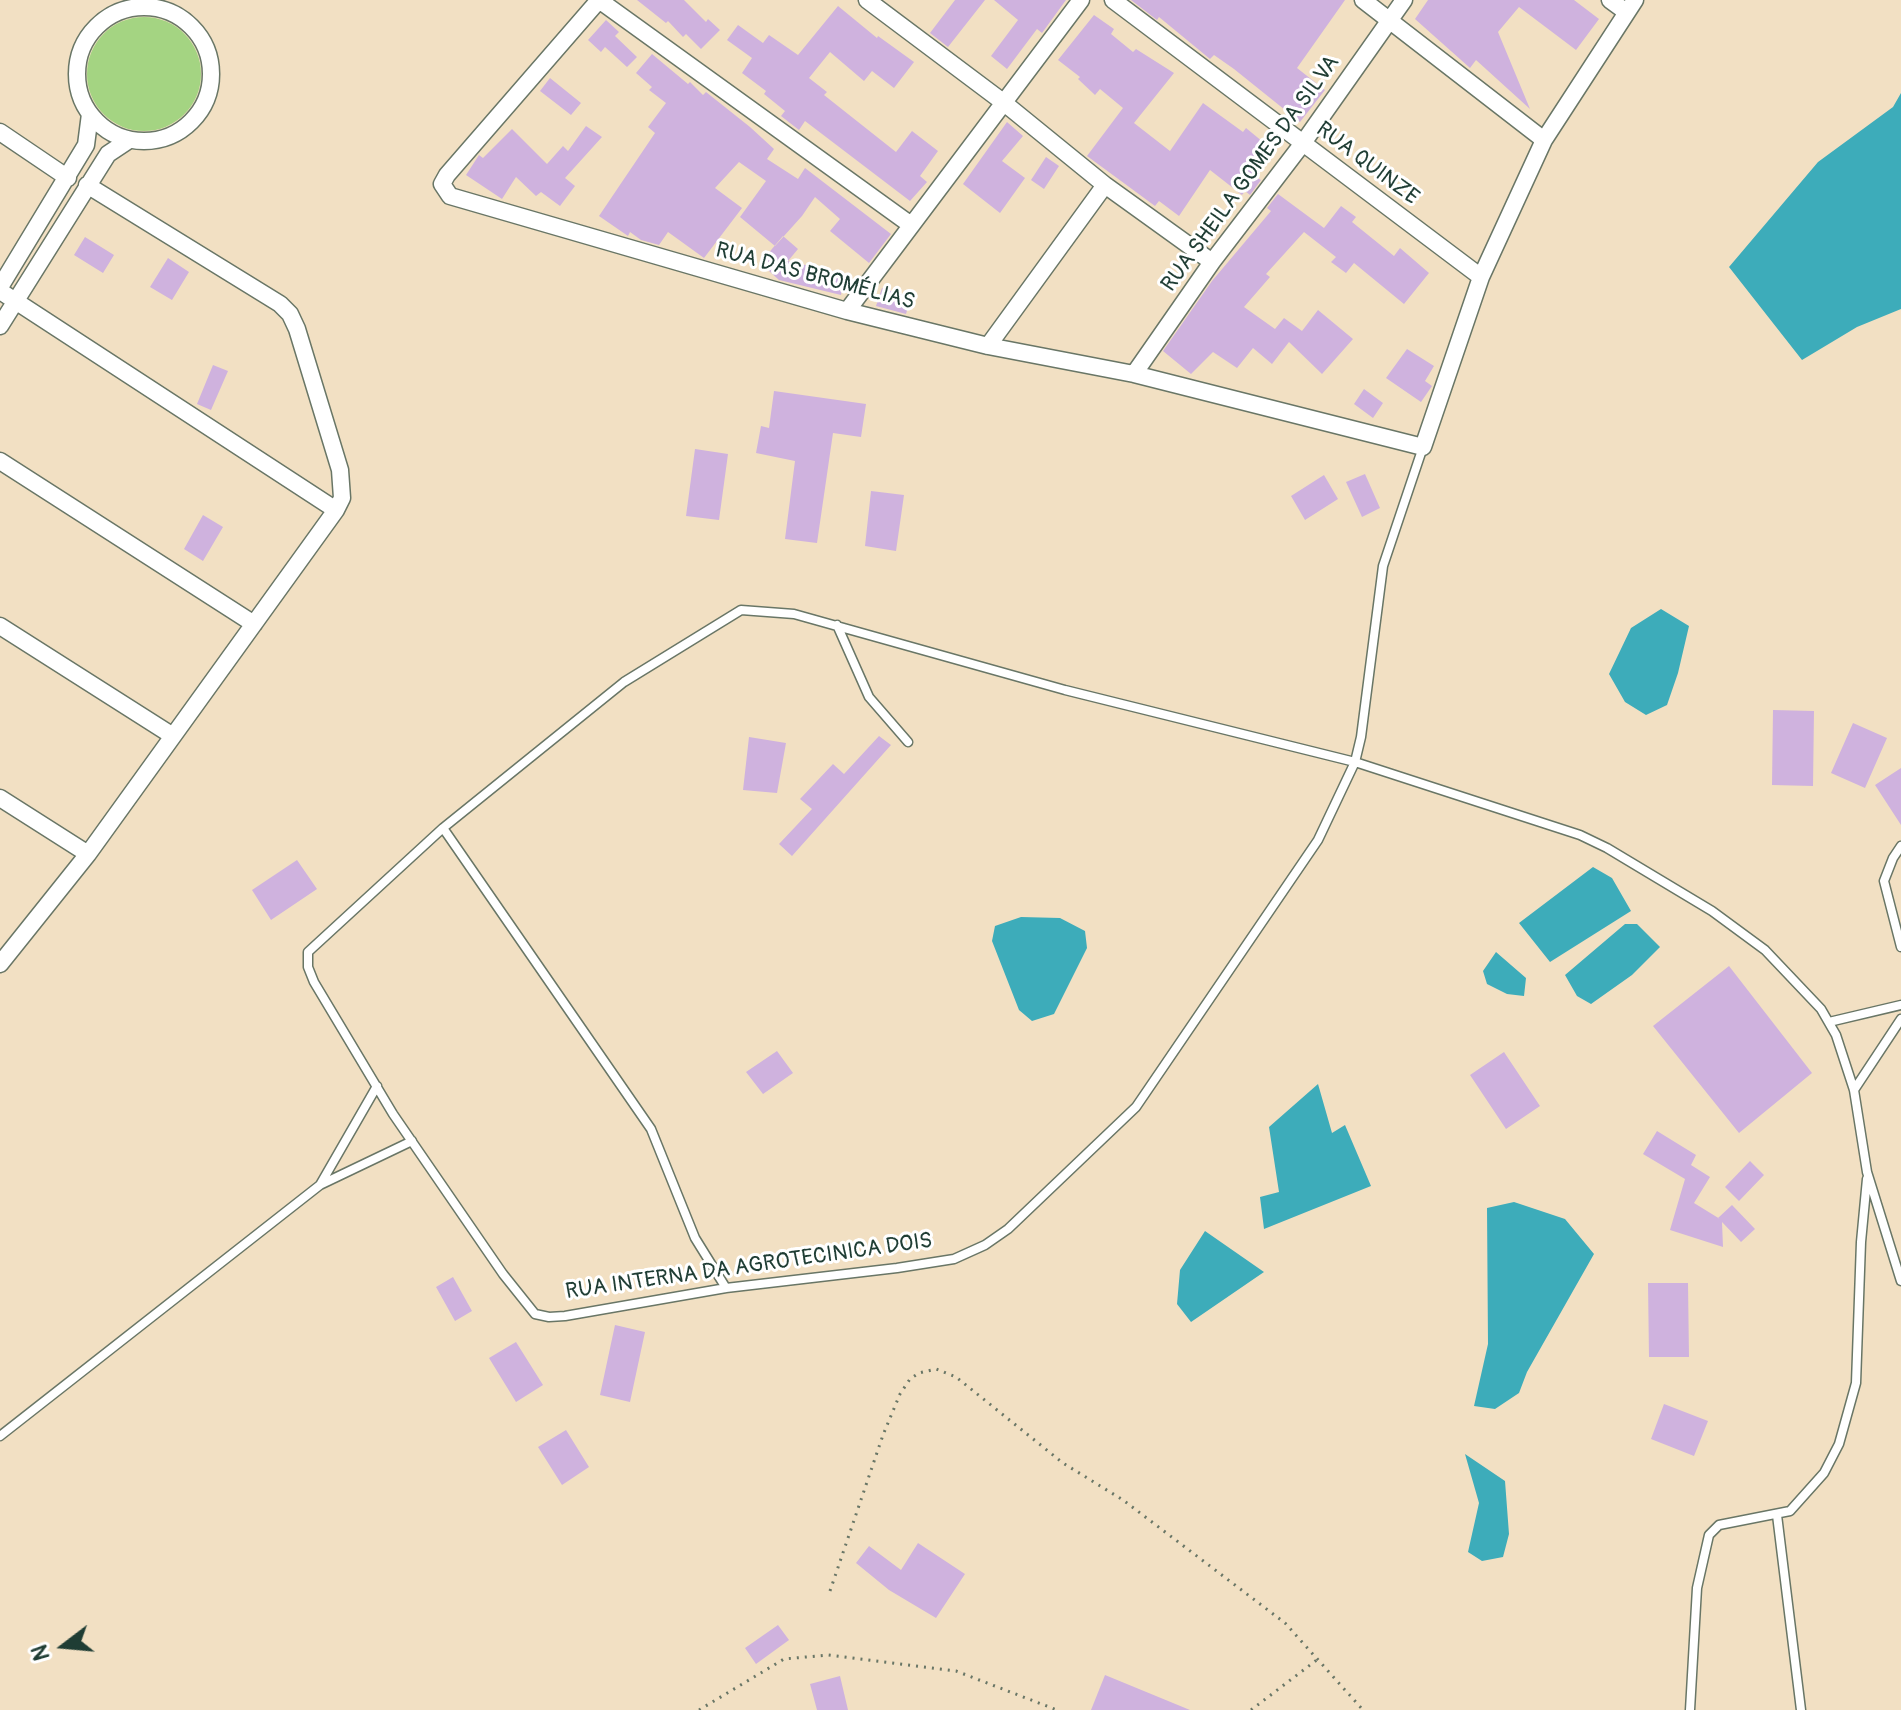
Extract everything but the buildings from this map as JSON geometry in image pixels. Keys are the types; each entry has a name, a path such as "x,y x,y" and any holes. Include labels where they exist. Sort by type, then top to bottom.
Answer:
{"street":[{"path":"599,0 911,225"},
{"name":"RUA DAS BROMÉLIAS","path":"599,0 447,175 442,184 450,196 847,311 988,346 1134,374 1423,447"},
{"path":"867,0 1003,102 1105,185 1212,262"},
{"path":"847,311 1081,0"},
{"name":"RUA QUINZE","path":"1113,0 1481,277"},
{"path":"1363,0 1544,140"},
{"name":"RUA SHEILA GOMES DA SILVA","path":"1134,374 1404,0"},
{"path":"1610,0 1630,6"},
{"path":"136,6 171,6 198,33 209,54 212,77 207,100 194,120 175,134 152,141 129,140 107,130 90,114 80,93 77,70 82,47 95,27 114,13 136,6"},
{"name":"RUA INTERNA DA AGROTECINICA DOIS","path":"1423,447 1481,277 1544,140 1630,6"},
{"path":"90,114 86,145 0,289 336,510"},
{"path":"0,132 68,178"},
{"path":"0,326 108,154 129,140"},
{"path":"0,964 88,854 342,498 340,470 290,314 280,304 87,185"},
{"path":"988,346 1105,185"},
{"path":"0,461 254,624"},
{"path":"0,626 173,736"},
{"path":"0,798 88,854"}],"lane":[{"name":"RUA INTERNA DA AGROTECINICA DOIS","path":"412,1141 526,1305 535,1314 549,1317 726,1288 954,1259 985,1245 1008,1229 1136,1107 1318,840 1355,762 1361,737 1383,566 1423,447"},
{"path":"0,1436 320,1185 412,1141 314,982 308,967 308,952 443,828 624,682 741,610 794,614 1065,690 1355,762 1580,835 1607,848 1712,911 1765,950 1821,1009 1836,1035 1854,1090 1867,1172 1901,1281"},
{"path":"837,625 869,697 908,742"},
{"path":"443,828 651,1129 695,1238 726,1288"},
{"path":"1901,846 1884,881 1901,947"},
{"path":"1829,1022 1901,1005"},
{"path":"1854,1090 1901,1019"},
{"path":"320,1185 377,1086"},
{"path":"1690,1710 1697,1588 1709,1535 1719,1525 1790,1511 1824,1473 1839,1444 1856,1383 1867,1172"},
{"path":"1777,1515 1801,1710"}],"path":[{"path":"830,1591 900,1394 910,1379 936,1369 956,1377 1063,1463 1123,1500 1285,1623 1363,1710"},
{"path":"699,1710 784,1659 828,1655 956,1671 1057,1710"},
{"path":"1251,1710 1319,1659"}],"green space":[{"path":"144,17 176,26 192,42 201,74 192,106 176,122 144,131 112,122 96,106 87,74 96,42 112,26"}],"water":[{"path":"1901,93 1901,309 1857,327 1802,360 1729,267 1818,162 1893,107"},
{"path":"1661,609 1689,626 1667,705 1646,715 1625,702 1609,674 1631,628"},
{"path":"1593,867 1612,878 1631,911 1550,962 1519,923"},
{"path":"1021,917 1060,918 1085,931 1087,948 1054,1014 1032,1021 1019,1010 992,941 995,926"},
{"path":"1625,924 1637,924 1660,947 1632,975 1591,1004 1577,996 1565,975"},
{"path":"1496,952 1526,978 1524,996 1507,994 1487,984 1483,971"},
{"path":"1318,1084 1332,1133 1345,1125 1371,1186 1264,1229 1260,1197 1279,1192 1269,1127"},
{"path":"1514,1202 1565,1219 1594,1254 1527,1372 1519,1393 1495,1409 1474,1406 1488,1344 1487,1208"},
{"path":"1205,1231 1264,1272 1191,1322 1177,1304 1180,1270"},
{"path":"1465,1454 1505,1481 1509,1534 1503,1557 1482,1561 1468,1552 1479,1503"}]}
